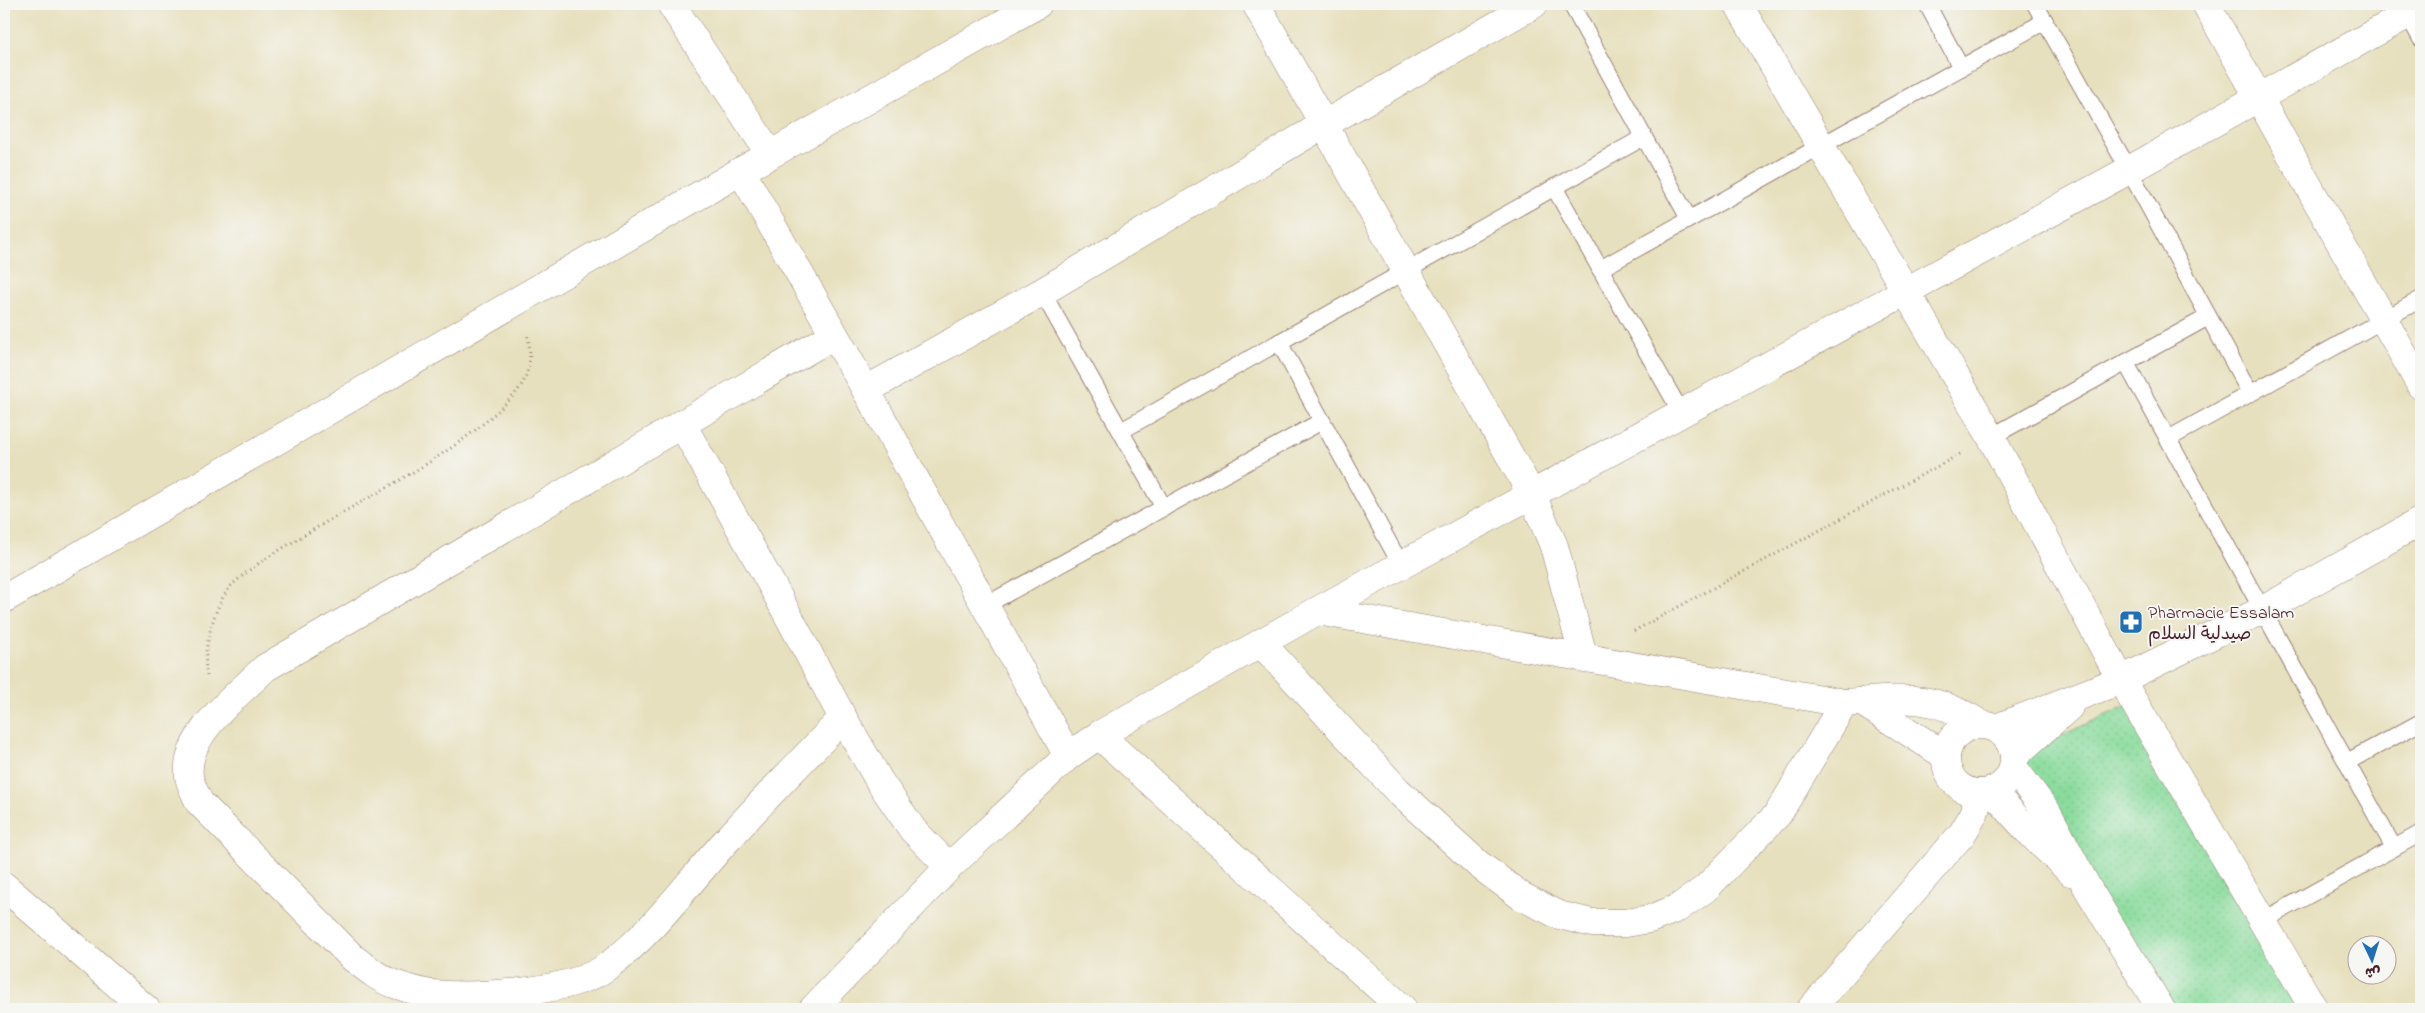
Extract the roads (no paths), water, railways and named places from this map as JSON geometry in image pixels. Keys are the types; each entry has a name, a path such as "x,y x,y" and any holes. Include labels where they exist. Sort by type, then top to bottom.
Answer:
{"street":[{"path":"671,4 770,154"},
{"path":"4,599 770,154 1038,4"},
{"path":"1256,4 1532,494 1554,546 1584,659"},
{"path":"866,390 1042,292 1324,125 1534,4"},
{"path":"1738,4 1991,437 2121,680 2314,1009"},
{"path":"2206,4 2421,386"},
{"path":"813,1009 949,867 1068,756 1099,734 1317,611 2129,170 2259,97 2410,8"},
{"path":"741,171 866,390 1068,756"},
{"path":"834,335 265,668 216,716 200,735 190,759 189,777 199,802 353,958 377,976 392,984 431,994 545,989 580,980 604,969 640,938 727,839 843,718"},
{"path":"682,424 880,782 913,830 949,867"},
{"path":"2087,887 1986,792 1969,791 1952,778 1946,756 1948,745 1954,736 1964,729 1987,726 2081,696 2121,680 2263,610 2421,521"},
{"path":"1317,611 1584,659 1853,702 1911,699 1938,703 1961,712 1987,726 2011,744 2014,761 2047,812 2087,887 2161,1009"},
{"path":"1261,643 1398,791 1478,864 1521,896 1559,915 1592,923 1626,923 1650,919 1678,908 1705,888 1778,814 1853,702"},
{"path":"1811,1009 1962,834 1986,792 2005,781 2014,761 2081,696"},
{"path":"1853,702 1946,756"},
{"path":"1099,734 1403,1009"},
{"path":"7,896 146,1009"}],"lane":[{"path":"1571,4 1689,219"},
{"path":"1927,4 1961,68"},
{"path":"2035,4 2129,170 2250,394"},
{"path":"2410,8 2421,39"},
{"path":"1600,269 2045,21"},
{"path":"1121,431 1644,137"},
{"path":"1554,187 1682,414"},
{"path":"1042,292 1164,508"},
{"path":"2168,439 2421,299"},
{"path":"1991,437 2208,317"},
{"path":"1279,342 1402,565"},
{"path":"2126,363 2394,848"},
{"path":"986,605 1322,421"},
{"path":"2347,762 2421,722"},
{"path":"2262,921 2421,833"}],"place":[{"name":"Pharmacie Essalam صيدلية السلام","path":"2131,622"}]}
